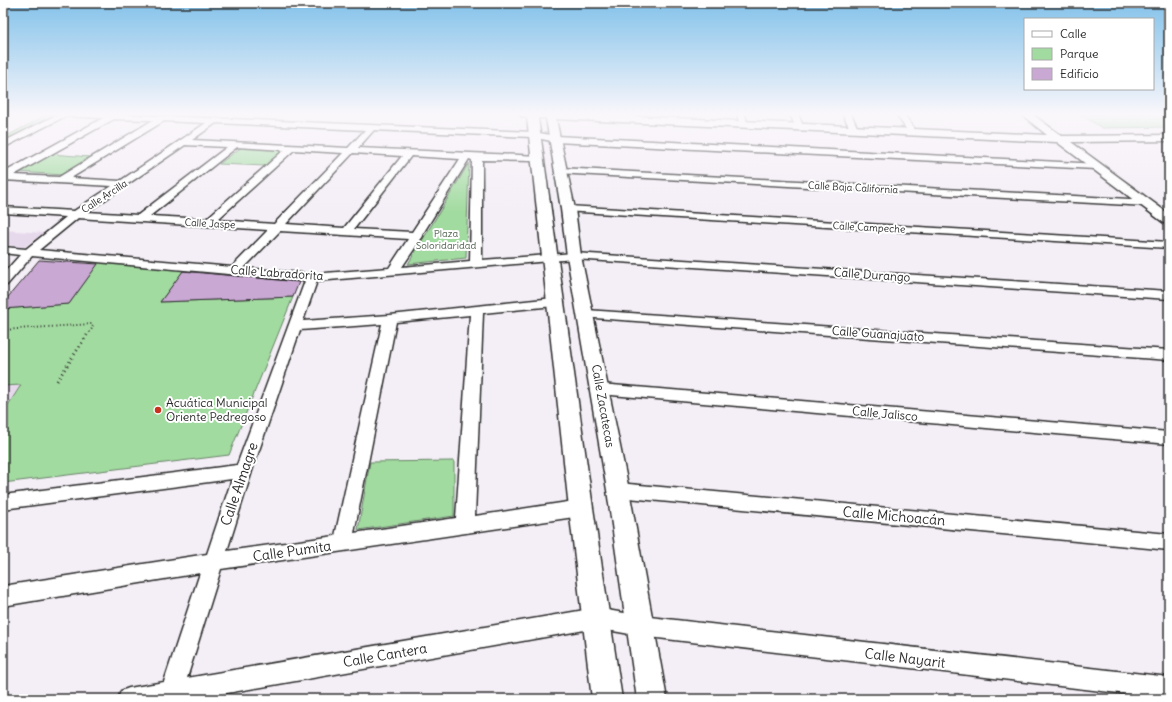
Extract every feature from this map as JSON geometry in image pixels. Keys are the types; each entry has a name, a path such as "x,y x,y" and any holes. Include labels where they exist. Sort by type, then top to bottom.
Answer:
{"street":[{"path":"3,177 58,147"},
{"path":"60,181 116,147"},
{"name":"Calle Arcilla","path":"3,282 30,251 75,215 175,147"},
{"path":"140,219 232,147"},
{"path":"288,147 478,157 537,158"},
{"path":"208,223 293,147"},
{"path":"236,270 354,147"},
{"name":"Calle Zacatecas","path":"541,147 537,158 562,256 586,314 618,490 652,699"},
{"name":"Calle Zacatecas","path":"548,147 560,171 568,209 554,302 607,699"},
{"path":"717,147 1096,166"},
{"path":"1075,147 1096,166 1169,220"},
{"path":"1080,147 1169,208"},
{"path":"347,231 408,153"},
{"path":"394,270 417,236 466,156"},
{"path":"476,264 478,157"},
{"name":"Calle Baja California","path":"560,171 1147,203"},
{"path":"3,177 122,184"},
{"name":"Calle Campeche","path":"568,209 1169,245"},
{"name":"Calle Jaspe","path":"3,210 417,236"},
{"name":"Calle Labradorita","path":"3,250 30,251 312,278 562,256"},
{"name":"Calle Durango","path":"562,256 1169,295"},
{"name":"Calle Almagre","path":"172,691 242,471 312,278"},
{"path":"295,326 477,311 554,302"},
{"path":"465,524 477,311"},
{"name":"Calle Guanajuato","path":"586,314 1169,355"},
{"path":"343,543 390,319"},
{"name":"Calle Jalisco","path":"600,389 1169,438"},
{"path":"3,502 242,471"},
{"name":"Calle Michoacán","path":"618,490 1169,542"},
{"name":"Calle Pumita","path":"3,596 212,562 581,508"},
{"name":"Calle Cantera","path":"129,699 596,618 640,626"},
{"name":"Calle Nayarit","path":"640,626 1164,688"}],"path":[{"path":"3,330 92,324 93,327 57,381"}],"shaded area":[{"path":"3,230 43,233 24,247 3,245"},
{"path":"22,384 3,412 3,386"}],"green space":[{"path":"242,147 284,149 265,166 219,164"},
{"path":"50,154 91,157 63,175 19,172"},
{"name":"Plaza Soloridaridad","path":"469,163 466,258 408,264"},
{"path":"99,262 184,270 160,302 293,297 229,455 3,483 3,413 21,385 3,386 3,309 69,304"},
{"path":"454,461 454,516 358,530 370,462"}],"building":[{"path":"39,260 98,264 69,304 3,309 3,303"},
{"path":"183,271 299,282 293,297 160,302"}],"place":[{"name":"Acuática Municipal Oriente Pedregoso","path":"158,410"}]}
